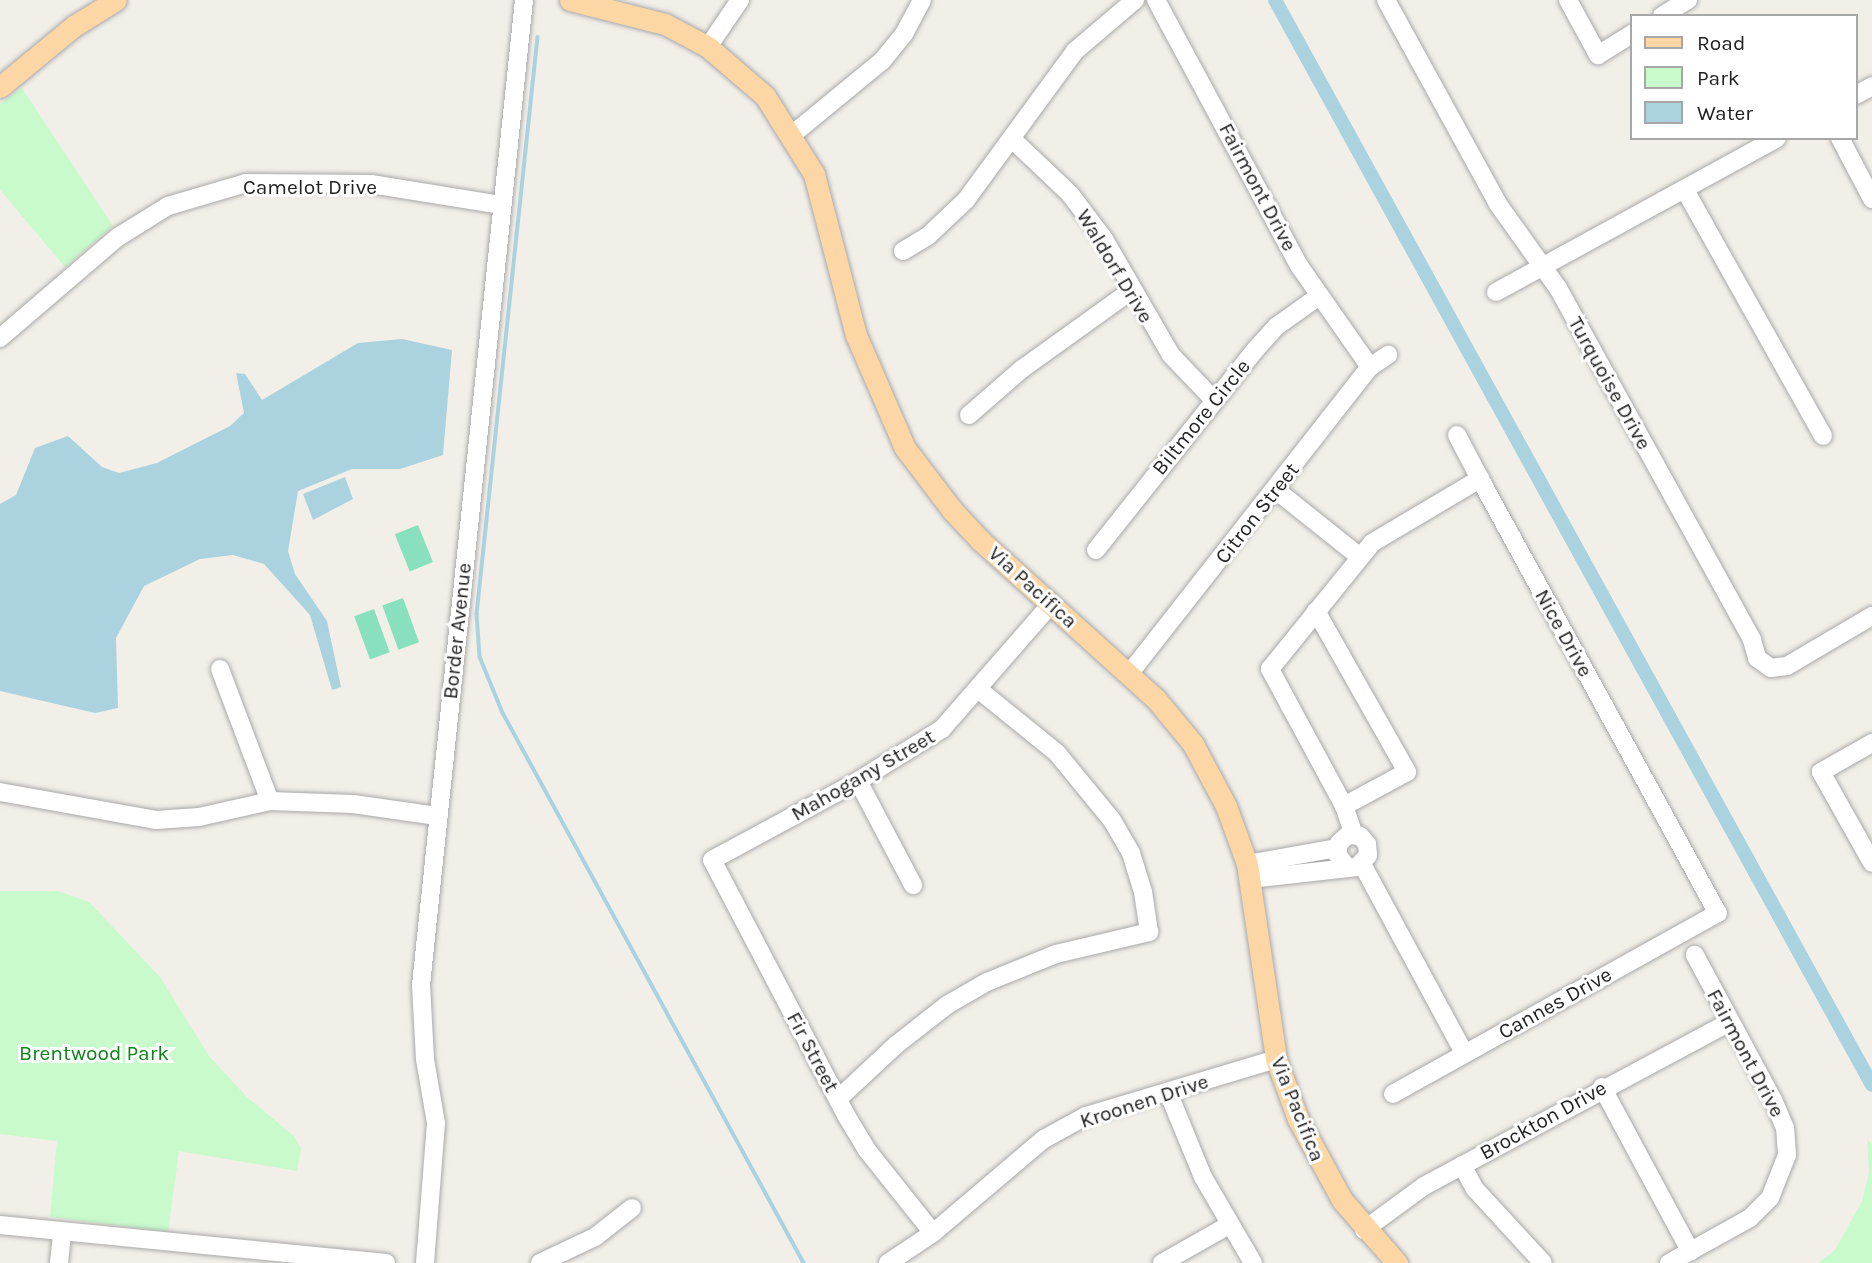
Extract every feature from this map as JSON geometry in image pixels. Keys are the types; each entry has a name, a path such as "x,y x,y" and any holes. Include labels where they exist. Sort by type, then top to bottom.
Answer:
{"main road":[{"name":"Via Pacifica","path":"570,0 643,15 708,47 765,96 793,134 822,193 865,360 905,447 951,510 1129,674 1193,744 1226,806 1248,871 1276,1059 1322,1169 1364,1230 1397,1263"},
{"path":"0,87 106,2"}],"street":[{"name":"Border Avenue","path":"425,1263 436,1123 425,1059 421,985 500,205 524,0"},
{"path":"708,47 740,0"},
{"path":"793,134 882,61 905,34 922,0"},
{"path":"903,251 928,236 966,200 1075,51 1135,0"},
{"name":"Fairmont Drive","path":"1156,0 1319,296 1370,367"},
{"name":"Turquoise Drive","path":"1386,0 1498,204 1543,267 1752,640 1757,658 1771,668 1787,666 1872,616"},
{"path":"1568,0 1598,55 1630,35"},
{"path":"1665,14 1688,0"},
{"name":"Waldorf Drive","path":"1012,139 1070,194 1104,239 1171,355 1213,398"},
{"path":"1496,292 1773,140"},
{"path":"1841,140 1872,199"},
{"name":"Camelot Drive","path":"0,338 118,237 168,206 246,183 371,184 500,205"},
{"path":"1685,190 1823,436"},
{"path":"969,415 1022,369 1132,290"},
{"name":"Biltmore Circle","path":"1096,550 1213,398 1277,326 1319,296"},
{"name":"Citron Street","path":"1129,674 1370,367 1388,355"},
{"name":"Nice Drive","path":"1457,435 1718,913"},
{"path":"1248,871 1354,865 1368,855 1367,844 1354,835 1344,806 1270,669 1360,557 1382,534 1480,479"},
{"path":"1276,489 1360,557"},
{"name":"Mahogany Street","path":"712,860 858,781 942,729 1051,604"},
{"path":"1316,611 1408,772 1344,806"},
{"path":"220,669 270,801"},
{"path":"838,1100 947,1005 987,982 1056,954 1149,932 1143,892 1131,853 1111,819 1057,753 978,689"},
{"path":"1872,743 1821,772 1872,863"},
{"path":"858,781 912,885"},
{"path":"0,792 156,820 199,817 270,801 354,804 437,816"},
{"path":"1248,871 1336,848 1343,838 1354,835"},
{"path":"1336,848 1338,859 1354,865 1464,1053"},
{"name":"Fir Street","path":"712,860 867,1150 933,1233"},
{"name":"Cannes Drive","path":"1393,1094 1718,913"},
{"name":"Fairmont Drive","path":"1669,1263 1750,1218 1770,1198 1787,1155 1785,1128 1773,1100 1695,955"},
{"name":"Brockton Drive","path":"1364,1230 1462,1164 1602,1087 1730,1022"},
{"name":"Kroonen Drive","path":"888,1263 933,1233 1044,1139 1086,1116 1276,1059"},
{"path":"1602,1087 1691,1252"},
{"path":"1168,1092 1229,1225 1253,1263"},
{"path":"1462,1164 1481,1197 1543,1263"},
{"path":"540,1263 595,1237 632,1208"},
{"path":"0,1225 243,1257 386,1263"},
{"path":"1162,1263 1229,1225"},
{"path":"59,1263 62,1232"}],"green space":[{"path":"22,88 113,226 65,267 0,190 0,104"},
{"path":"418,525 433,562 410,571 395,534"},
{"path":"403,598 419,642 398,650 382,606"},
{"path":"374,609 390,652 370,659 354,616"},
{"name":"Brentwood Park","path":"0,891 58,891 89,902 160,977 209,1056 246,1096 294,1136 301,1148 297,1171 179,1151 168,1232 50,1217 57,1141 0,1134"},
{"path":"1867,1139 1872,1145 1872,1263 1818,1263 1835,1250 1862,1201 1869,1172"}],"water":[{"path":"402,339 452,350 443,455 400,469 352,469 298,491 288,551 295,574 327,621 341,687 332,690 310,615 264,564 233,555 200,559 144,586 116,638 118,708 95,713 0,691 0,504 16,495 35,448 68,436 102,467 119,473 157,463 230,426 244,413 236,373 245,374 262,400 358,343"},
{"path":"345,477 353,499 313,520 303,494"}],"waterway":[{"path":"1275,0 1872,1085"},
{"path":"538,37 477,614 480,657 503,713 804,1263"}]}
